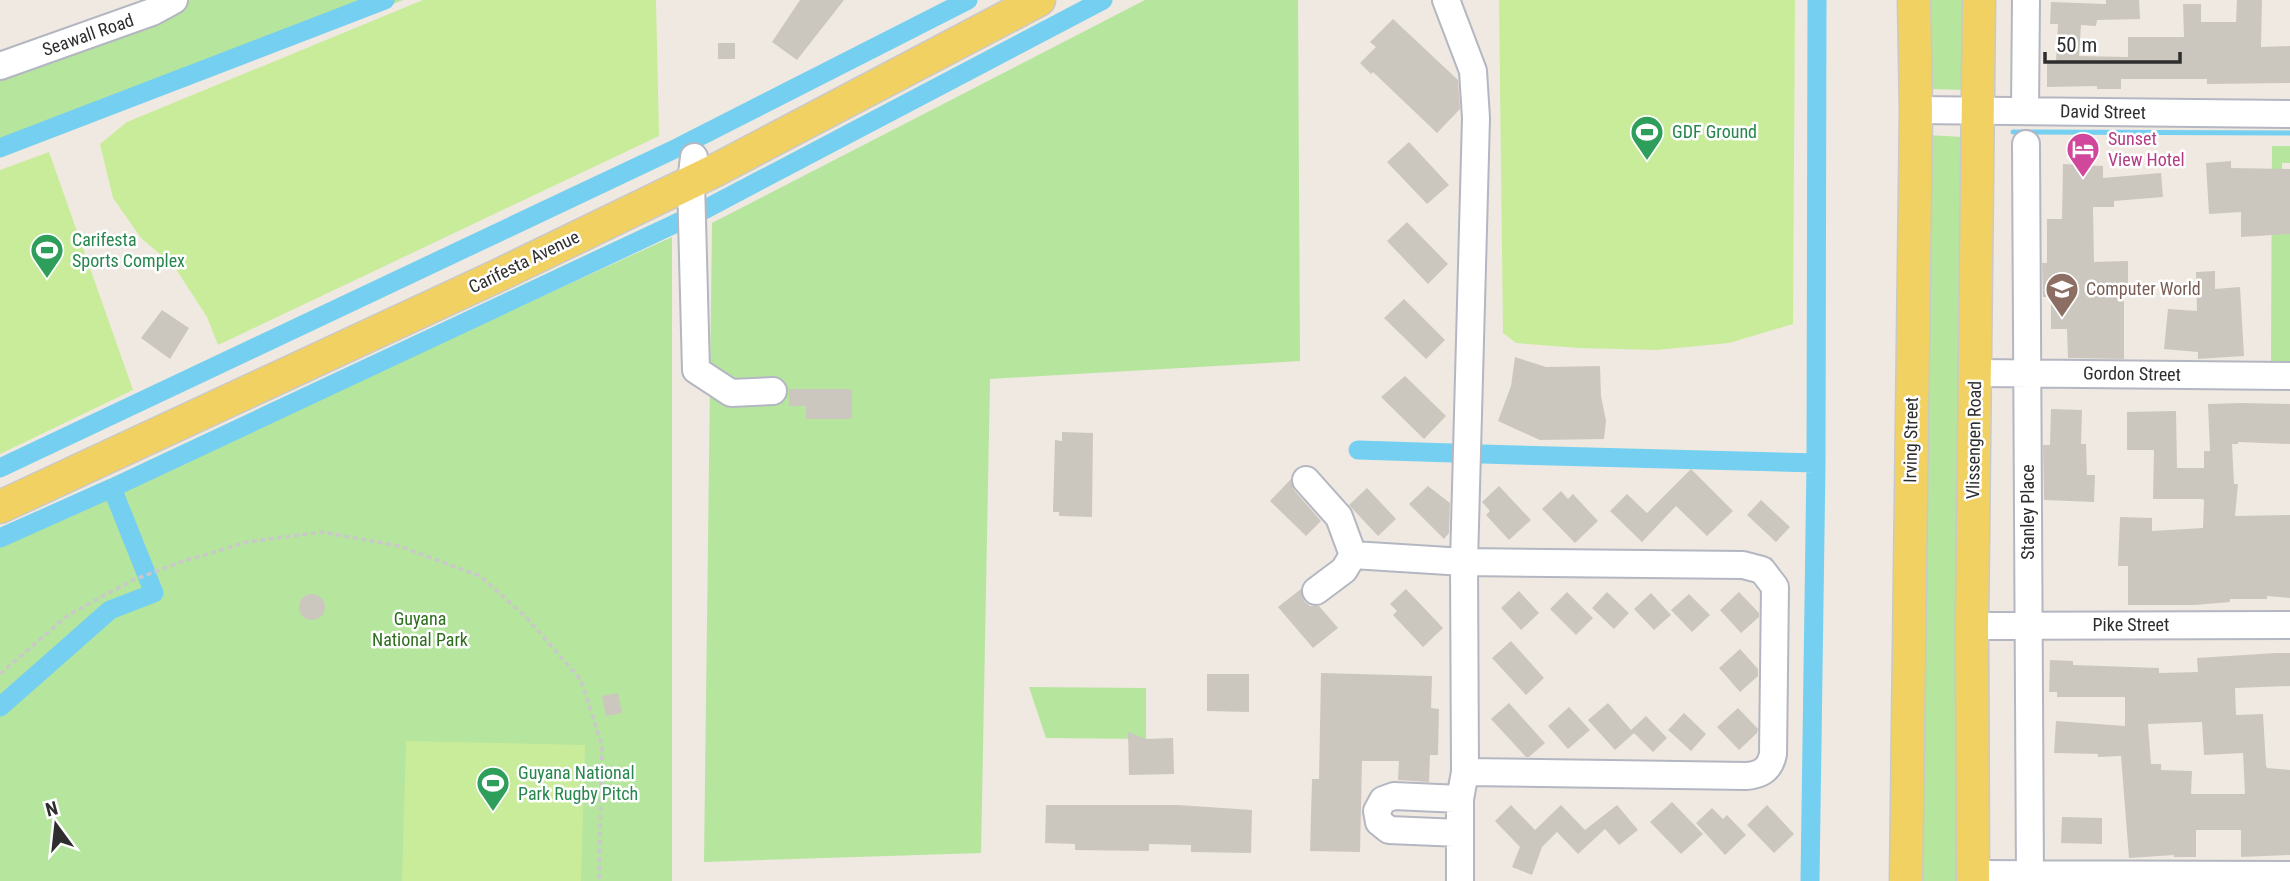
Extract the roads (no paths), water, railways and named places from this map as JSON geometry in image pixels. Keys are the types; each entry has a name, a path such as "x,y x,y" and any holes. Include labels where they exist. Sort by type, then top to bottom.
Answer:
{"main road":[{"name":"Carifesta Avenue","path":"0,486 205,392 693,180 999,0"},
{"name":"Carifesta Avenue","path":"0,507 497,276 693,180 1039,0"},
{"name":"Irving Street","path":"1906,881 1916,110 1914,0"},
{"name":"Vlissengen Road","path":"1974,877 1972,626 1981,111 1979,0"}],"street":[{"name":"Seawall Road","path":"0,66 152,12 174,0"},
{"path":"1446,0 1473,71 1475,105 1464,562 1465,772 1460,799 1460,881"},
{"path":"2023,112 2026,0"},
{"name":"David Street","path":"1916,110 2290,114"},
{"name":"Stanley Place","path":"2026,144 2030,877"},
{"path":"693,180 696,370 731,393 772,391"},
{"name":"Gordon Street","path":"1975,373 2290,376"},
{"path":"1306,480 1339,517 1353,555"},
{"path":"1353,555 1464,562 1743,565 1762,570 1770,578 1776,594 1773,754 1769,766 1763,772 1746,776 1465,772"},
{"path":"1316,591 1344,570 1353,555"},
{"name":"Pike Street","path":"1972,626 2290,625"},
{"path":"1460,799 1394,796 1383,800 1377,811 1379,822 1389,830 1460,833"},
{"path":"1974,877 2290,875"}],"waterway":[{"path":"0,148 385,0"},
{"path":"0,468 677,148 968,0"},
{"path":"0,707 110,610 154,593 112,488 700,212 1103,0"},
{"path":"1816,463 1817,0"},
{"path":"2013,132 2290,133"},
{"path":"1358,450 1452,453"},
{"path":"1481,454 1816,463 1810,881"},
{"path":"0,538 112,488"}],"place":[{"name":"GDF Ground","path":"1647,162"},
{"name":"Sunset View Hotel","path":"2083,179"},
{"name":"Carifesta Sports Complex","path":"47,280"},
{"name":"Computer World","path":"2062,319"},
{"name":"Guyana National Park Rugby Pitch","path":"493,813"}],"park label":[{"name":"Guyana National Park","path":"420,629"}]}
